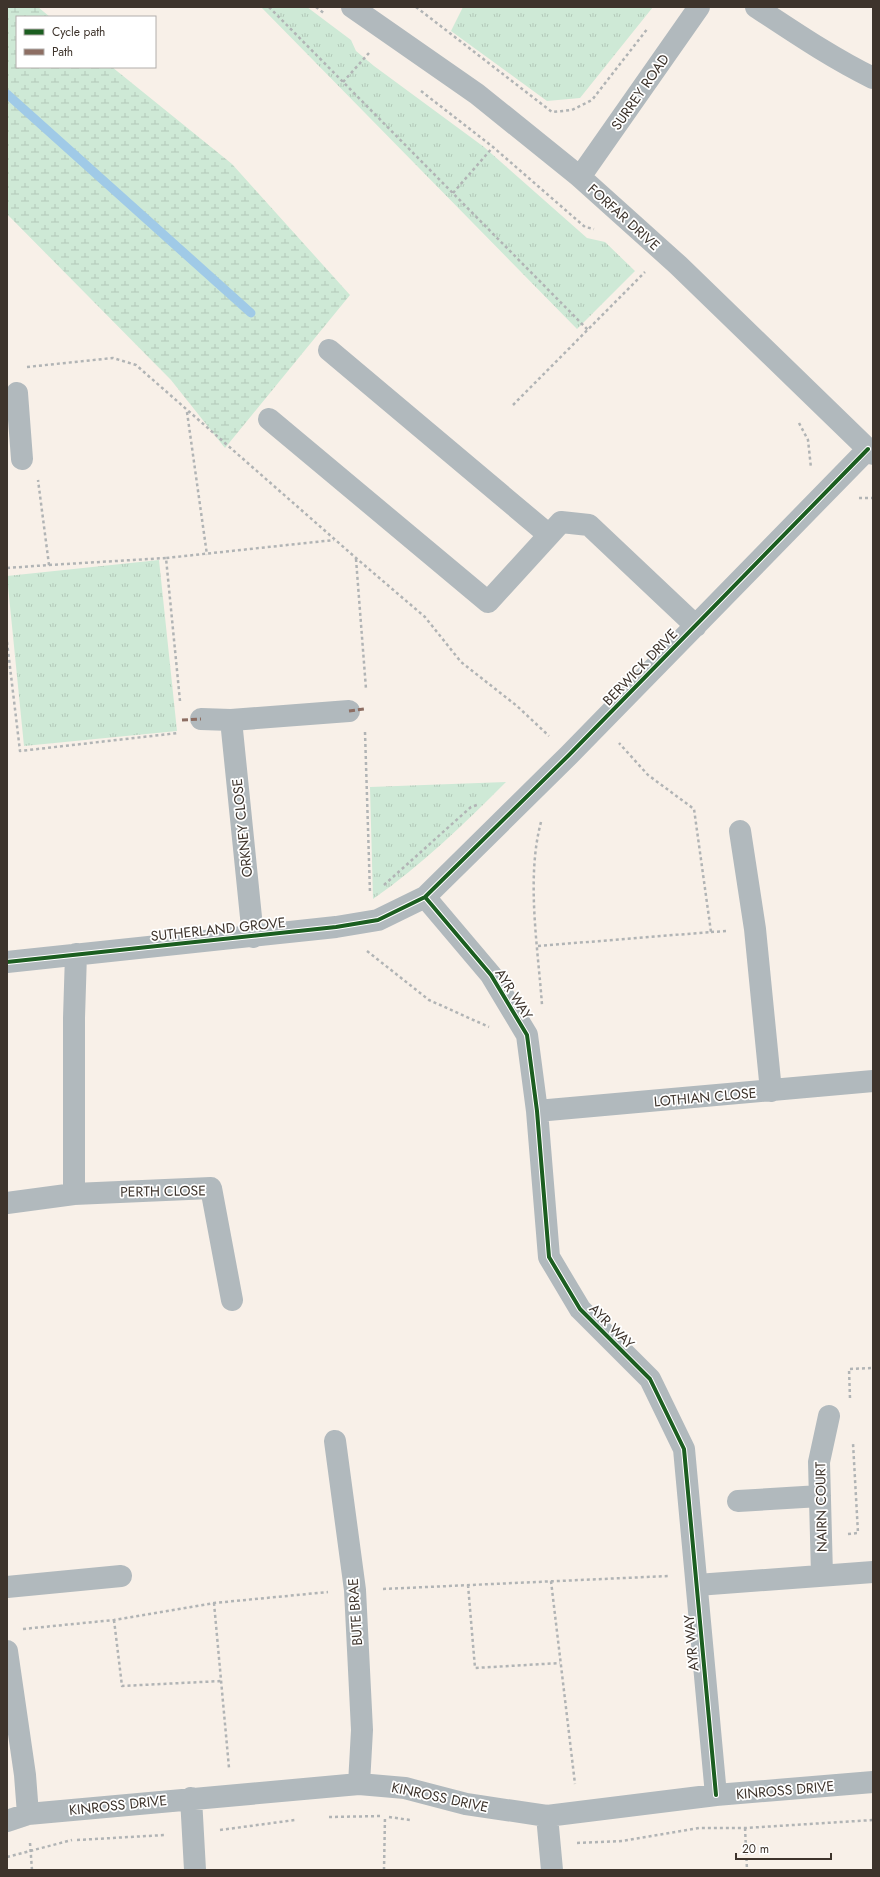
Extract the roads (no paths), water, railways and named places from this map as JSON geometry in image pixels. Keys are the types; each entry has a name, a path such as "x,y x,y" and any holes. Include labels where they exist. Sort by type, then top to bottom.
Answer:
{"street":[{"name":"FORFAR DRIVE","path":"352,7 477,94 580,177 678,265 871,452"},
{"name":"SURREY ROAD","path":"580,177 699,7"},
{"path":"756,7 792,31 873,78"},
{"path":"329,350 549,535"},
{"path":"17,394 14,429 22,459"},
{"path":"269,419 488,602 561,522 589,525 696,626"},
{"name":"BERWICK DRIVE","path":"425,897 601,723 827,493 871,452"},
{"path":"201,719 357,718"},
{"name":"ORKNEY CLOSE","path":"231,720 253,936"},
{"path":"740,830 755,929 771,1091"},
{"name":"SUTHERLAND GROVE","path":"7,962 336,927 378,920 425,897"},
{"name":"AYR WAY","path":"425,897 491,975 527,1035 537,1111 549,1257 580,1310 650,1379 684,1449 716,1795"},
{"path":"74,1194 74,1018 76,954"},
{"name":"LOTHIAN CLOSE","path":"537,1111 873,1081"},
{"name":"PERTH CLOSE","path":"7,1203 74,1194 212,1188 218,1229 232,1300"},
{"name":"NAIRN COURT","path":"822,1575 822,1536 818,1462 829,1416"},
{"name":"BUTE BRAE","path":"335,1441 355,1590 362,1730 359,1784"},
{"path":"738,1501 820,1496"},
{"path":"697,1585 873,1572"},
{"path":"7,1587 121,1576"},
{"path":"7,1652 25,1775 28,1814"},
{"name":"KINROSS DRIVE","path":"7,1821 28,1814 232,1794 359,1784 406,1788 466,1804 547,1816 716,1795 873,1782"},
{"path":"191,1798 195,1870"},
{"path":"547,1816 552,1870"}],"waterway":[{"path":"7,94 251,313"}]}
